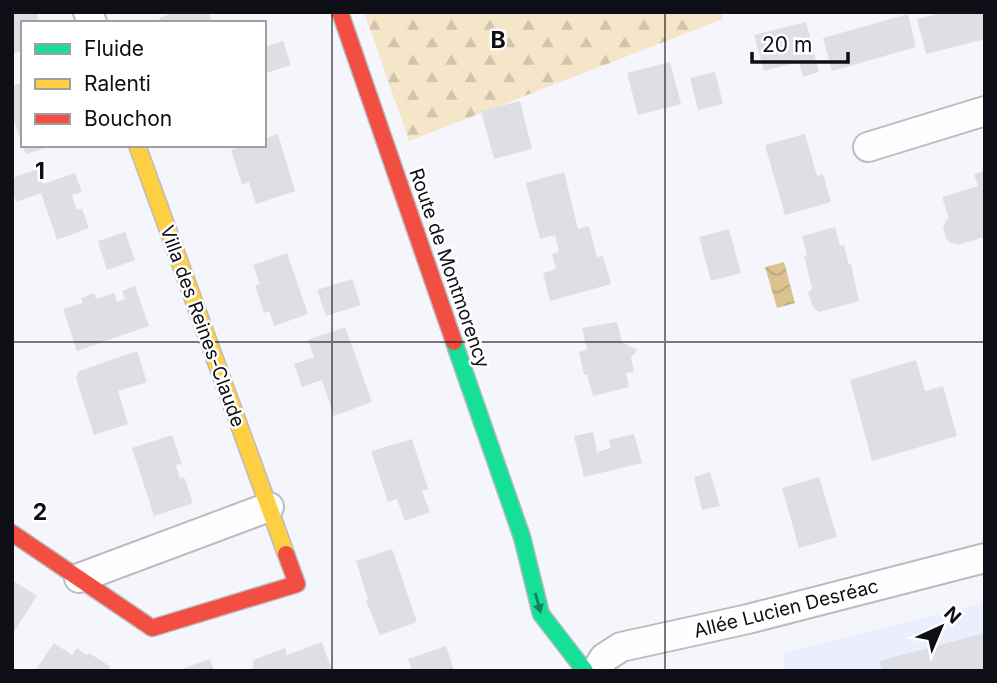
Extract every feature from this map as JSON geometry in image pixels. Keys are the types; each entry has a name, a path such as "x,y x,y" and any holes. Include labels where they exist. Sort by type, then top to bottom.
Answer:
{"street":[{"name":"Route de Montmorency","path":"340,12 522,537 541,614 599,664"},
{"path":"868,147 985,111"},
{"name":"Villa des Reines-Claude","path":"12,533 152,628 297,584 138,147"},
{"path":"79,578 269,507"},
{"name":"Route de Montmorency","path":"522,537 551,594"},
{"name":"Allée Lucien Desréac","path":"599,664 621,647 638,642 748,619 985,558"}],"shaded area":[{"path":"985,602 985,671 786,671 782,653"}],"green space":[{"path":"364,12 721,12 723,19 409,141"}],"water":[{"path":"784,262 795,303 777,308 765,267"}],"building":[{"path":"12,12 36,12 39,21 21,21 21,52 12,54"},
{"path":"176,12 208,12 211,21 160,21 159,18"},
{"path":"945,12 985,12 985,39 926,54 917,19"},
{"path":"908,14 916,47 832,71 823,38"},
{"path":"806,22 819,72 803,77 799,62 764,71 754,35"},
{"path":"283,41 291,65 266,73 266,46"},
{"path":"670,62 681,104 638,115 627,73"},
{"path":"715,72 723,104 698,110 690,78"},
{"path":"21,83 21,142 12,115 12,86"},
{"path":"520,101 532,149 494,159 481,111"},
{"path":"278,134 295,191 256,204 249,182 242,185 231,150 240,147 266,147 266,138"},
{"path":"805,134 817,176 823,174 831,202 785,215 765,145"},
{"path":"23,147 48,147 26,154"},
{"path":"38,169 43,184 75,173 82,192 72,195 77,210 82,209 89,228 57,240 41,193 16,202 12,178"},
{"path":"985,171 985,237 953,244 947,240 943,228 949,219 942,197 978,186 974,174"},
{"path":"564,172 578,229 589,226 597,257 603,256 611,284 550,301 543,273 556,269 552,254 559,252 555,235 540,239 526,183"},
{"path":"835,227 840,246 844,245 849,265 851,264 859,301 819,312 813,307 808,293 812,288 802,236"},
{"path":"729,229 741,273 711,281 699,237"},
{"path":"125,232 135,260 107,270 98,241"},
{"path":"287,253 308,314 274,326 269,311 264,313 255,285 260,284 253,265"},
{"path":"352,279 361,305 326,316 317,290"},
{"path":"135,286 149,326 77,351 63,309 83,303 81,298 94,293 96,299 114,293 117,302 125,299 122,291"},
{"path":"617,322 622,342 637,350 631,358 634,372 626,373 629,387 593,396 587,374 584,375 579,352 587,350 582,328"},
{"path":"345,327 372,402 334,416 322,380 302,387 294,364 314,357 308,340"},
{"path":"137,351 147,382 118,391 128,424 94,435 76,378 79,371"},
{"path":"916,360 925,391 943,386 957,436 872,461 850,380"},
{"path":"593,432 597,452 611,448 609,440 634,434 642,463 584,477 574,436"},
{"path":"172,435 182,464 176,465 180,479 184,477 193,503 154,516 132,448"},
{"path":"412,439 428,489 422,491 430,512 405,521 397,499 388,502 371,451"},
{"path":"710,472 720,506 702,510 694,477"},
{"path":"819,477 837,537 799,548 782,488"},
{"path":"392,549 417,622 380,635 366,601 368,600 356,561"},
{"path":"12,580 37,596 12,635"},
{"path":"985,633 985,671 882,671 879,661"},
{"path":"322,642 332,671 253,671 253,660 285,648 287,655"},
{"path":"54,643 72,655 77,648 110,666 107,671 35,671"},
{"path":"446,646 454,671 412,671 408,659"},
{"path":"210,659 214,671 185,671 184,668"}],"traffic: fast":[{"path":"454,342 522,537 541,614 585,671"}],"traffic: slow":[{"path":"138,147 286,554"}],"traffic: jam":[{"path":"340,12 454,342"},
{"path":"12,533 152,628 297,584 286,554"}]}
